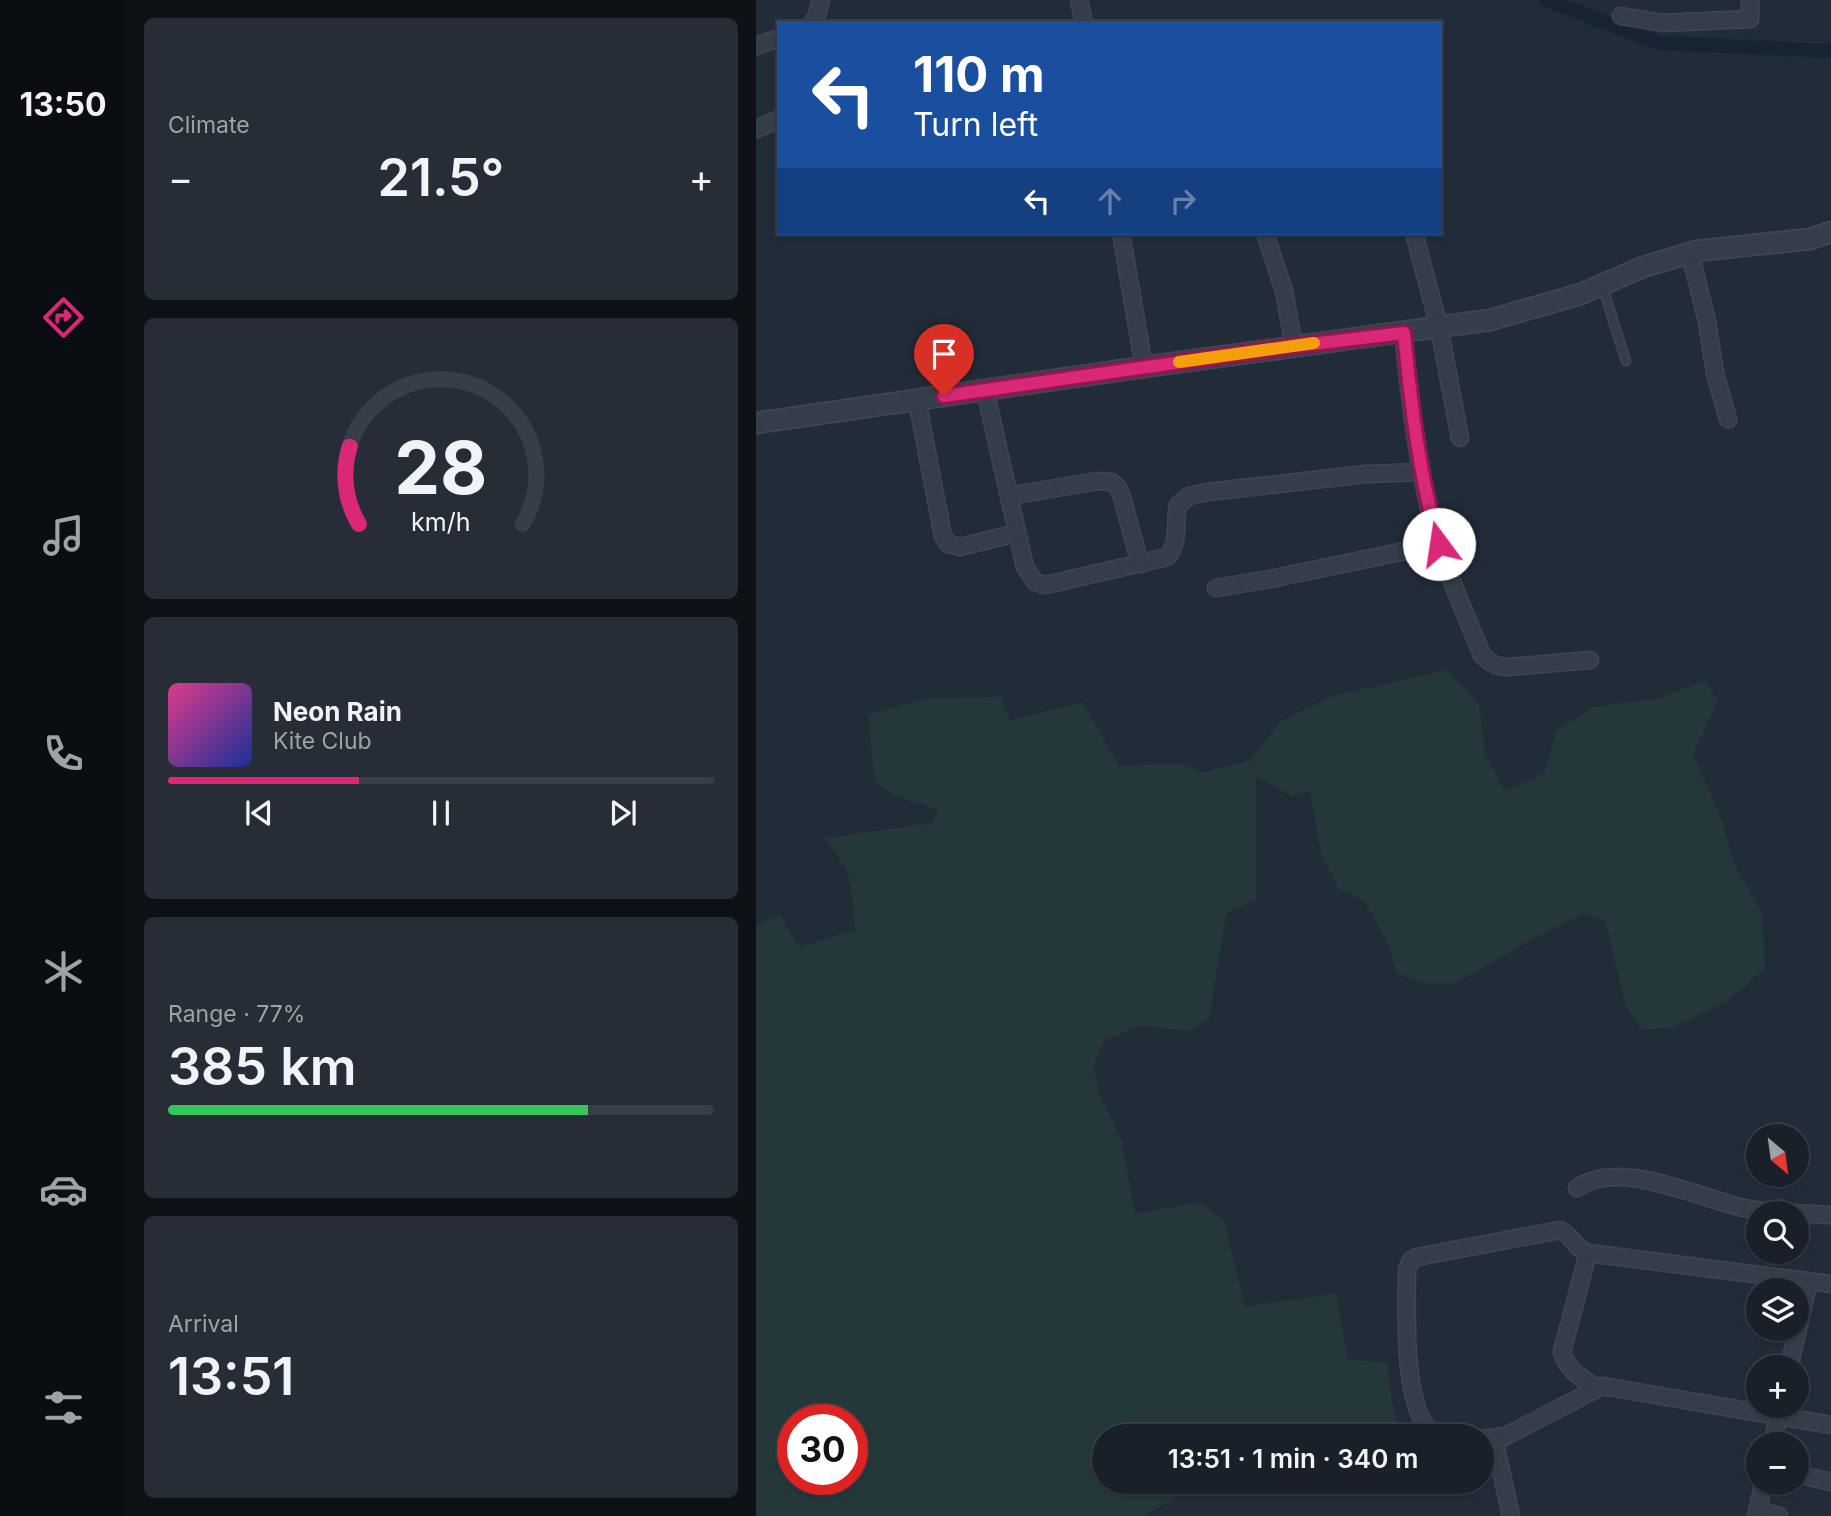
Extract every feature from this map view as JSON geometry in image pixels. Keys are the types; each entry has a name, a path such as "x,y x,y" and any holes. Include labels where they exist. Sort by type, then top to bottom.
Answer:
{"street":[{"path":"814,21 821,0"},
{"path":"1079,0 1083,21"},
{"path":"1621,16 1663,23 1750,19 1751,0"},
{"path":"756,46 777,39"},
{"path":"756,129 777,120"},
{"path":"756,423 1144,366 1490,320 1581,294 1643,267 1690,253 1810,239 1831,232"},
{"path":"1121,235 1144,366"},
{"path":"1266,235 1284,291 1294,346"},
{"path":"1416,235 1439,327 1460,438"},
{"path":"1690,253 1707,322 1715,373 1728,419"},
{"path":"1404,333 1410,400 1422,472 1439,544 1482,655 1498,667 1590,660"},
{"path":"985,390 1029,575 1035,582 1046,585 1162,559 1172,552 1175,544 1178,505 1189,496 1272,483 1366,474 1422,472"},
{"path":"917,400 945,540 960,547 1017,533"},
{"path":"1009,496 1097,481 1112,482 1122,497 1140,564"},
{"path":"1216,588 1439,544"},
{"path":"1577,1188 1587,1181 1612,1176 1663,1184 1746,1209 1831,1215"},
{"path":"1424,1424 1416,1404 1412,1378 1407,1310 1407,1270 1411,1260 1417,1257 1560,1230 1582,1251 1588,1253 1785,1278"},
{"path":"1588,1253 1562,1352 1565,1361 1575,1373 1596,1388"},
{"path":"1809,1281 1831,1284"},
{"path":"1494,1438 1506,1436 1596,1388 1612,1387 1746,1406"},
{"path":"1806,1418 1831,1425"},
{"path":"1494,1459 1511,1516"},
{"path":"1809,1477 1831,1482"},
{"path":"1761,1495 1757,1513 1779,1516"}],"lane":[{"path":"1602,285 1626,361"}],"shaded area":[{"path":"1447,670 1479,704 1485,753 1505,791 1544,773 1556,731 1593,707 1660,698 1705,680 1718,702 1693,754 1719,812 1735,865 1762,914 1765,968 1729,1000 1672,1028 1641,1030 1625,1004 1606,922 1584,913 1456,983 1422,983 1396,973 1389,945 1364,901 1339,889 1321,854 1310,791 1291,796 1256,776 1256,900 1226,914 1209,1019 1189,1031 1141,1026 1105,1040 1094,1064 1099,1093 1122,1141 1135,1214 1201,1202 1224,1221 1245,1307 1336,1293 1348,1359 1387,1363 1397,1424 1092,1424 1092,1494 1182,1494 1144,1516 756,1516 756,924 780,916 799,947 855,930 847,871 825,838 931,823 939,810 895,796 875,782 868,715 925,698 1001,697 1010,720 1083,702 1119,766 1176,763 1205,772 1249,761 1281,721 1332,696"}],"waterway":[{"path":"1547,0 1659,43 1831,51"}],"slow traffic":[{"path":"1179,362 1314,343"}],"route":[{"path":"944,396 1144,366 1404,333 1418,451 1439,544"}]}
